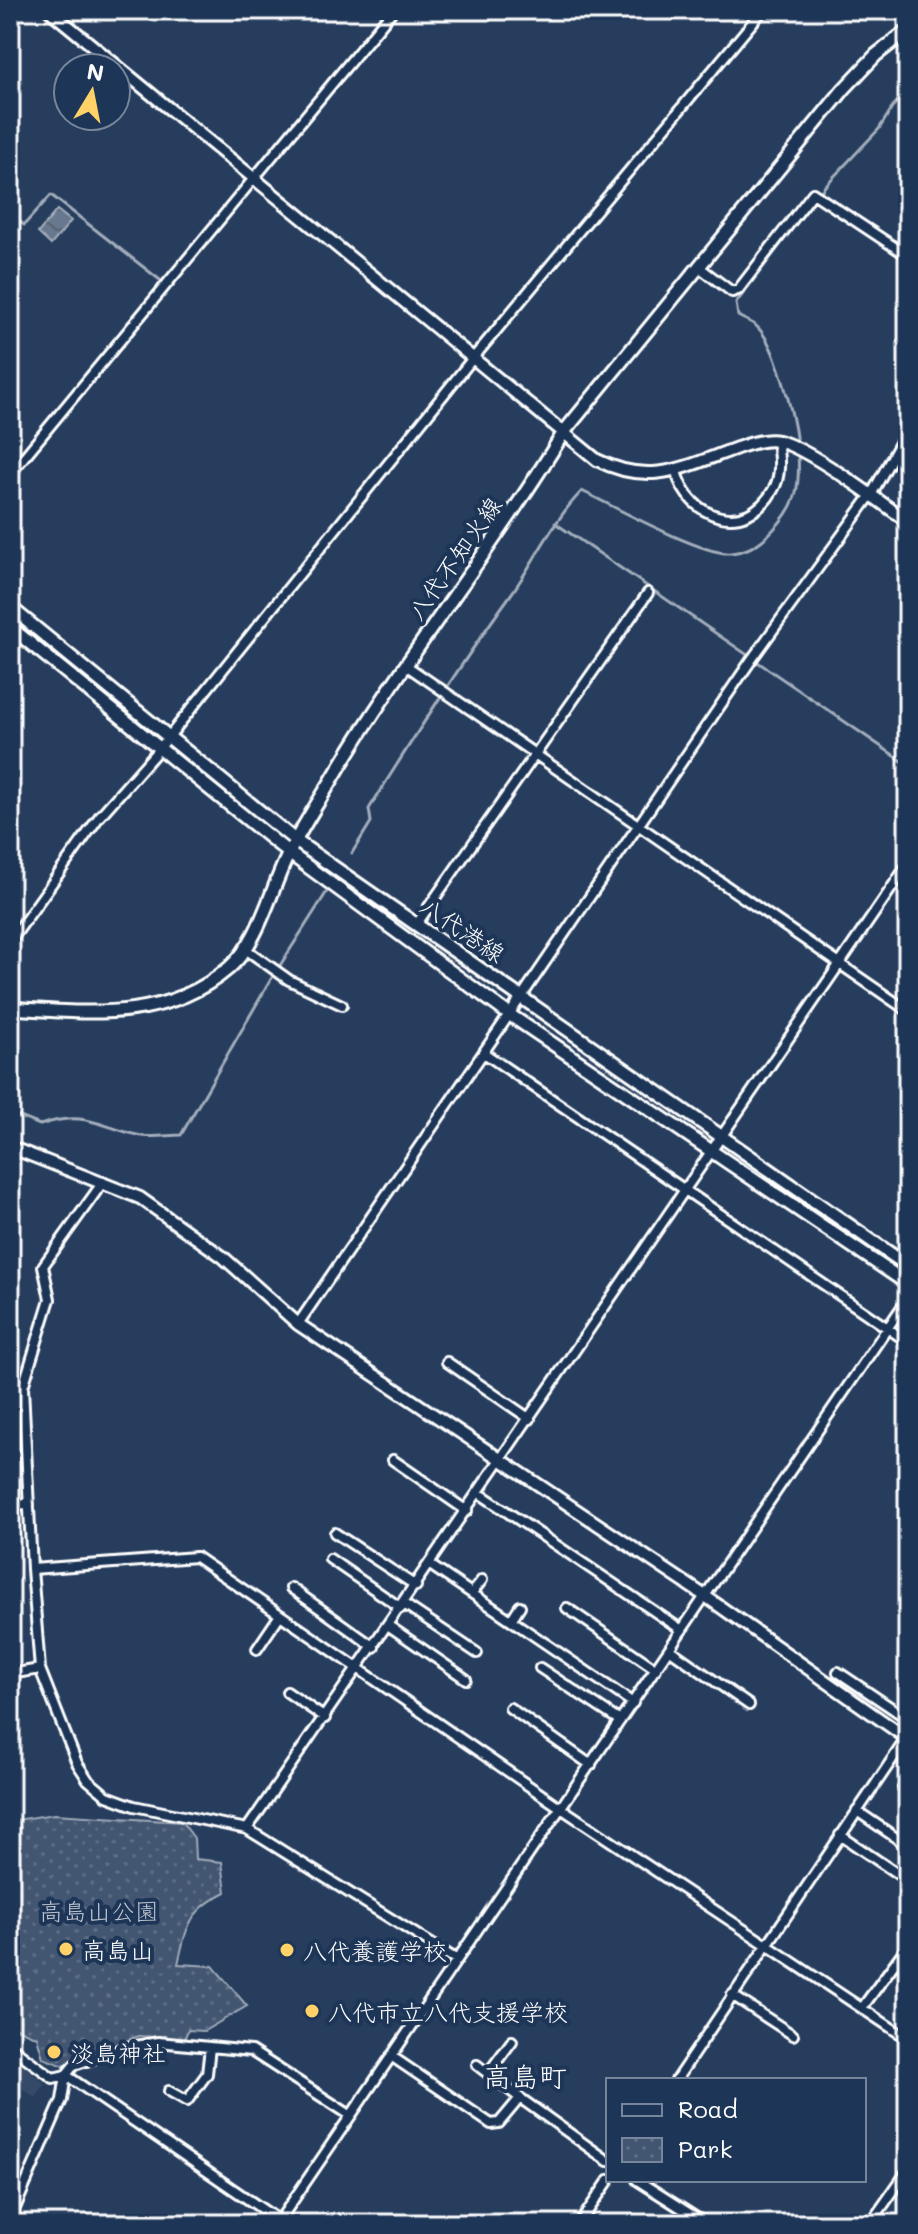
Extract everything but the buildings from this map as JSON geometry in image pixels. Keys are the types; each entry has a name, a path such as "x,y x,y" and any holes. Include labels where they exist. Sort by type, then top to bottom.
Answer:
{"main road":[{"name":"八代不知火線","path":"10,1008 94,1013 131,1012 159,1007 207,983 230,967 244,948 289,853 331,781 527,493 564,432 844,89 876,55 908,30"},
{"name":"八代港線","path":"10,607 296,841 908,1266"},
{"name":"八代港線","path":"10,627 289,853 510,1015 908,1284"}],"street":[{"path":"49,10 597,460 616,470 647,476 676,471 753,443 785,444 871,495 908,522"},
{"path":"10,474 393,10"},
{"path":"10,942 99,817 159,749 474,357 763,10"},
{"path":"699,267 732,292 738,290 813,193 908,256"},
{"path":"298,1324 638,825 871,495 908,429"},
{"path":"676,471 691,500 712,517 733,521 746,518 774,489 785,444"},
{"path":"416,925 648,593"},
{"path":"407,666 908,1011"},
{"path":"247,1829 359,1670 908,864"},
{"path":"244,948 289,980 342,1005"},
{"path":"484,1053 908,1342"},
{"path":"10,1147 140,1198 223,1257 298,1324 503,1459 908,1737 677,2078"},
{"path":"103,1182 43,1266 50,1299 23,1387 40,1669 77,1763 99,1790 134,1806 247,1829 457,1960"},
{"path":"10,2046 53,2078 66,2075 280,2223 350,2115 908,1298"},
{"path":"447,1362 530,1419"},
{"path":"393,1460 467,1511"},
{"path":"479,1493 682,1630"},
{"path":"10,1505 29,1504"},
{"path":"335,1533 416,1586"},
{"path":"32,1569 196,1557 561,1808 908,2039"},
{"path":"330,1559 477,1653"},
{"path":"430,1565 633,1703"},
{"path":"472,1593 482,1580"},
{"path":"291,1588 374,1647"},
{"path":"511,1620 520,1606"},
{"path":"567,1608 656,1669"},
{"path":"257,1649 280,1615"},
{"path":"389,1626 466,1679"},
{"path":"669,1649 749,1705"},
{"path":"540,1668 620,1721"},
{"path":"10,1674 40,1669"},
{"path":"838,1672 908,1719"},
{"path":"287,1692 325,1718"},
{"path":"510,1708 591,1765"},
{"path":"908,1781 903,1788 908,1791"},
{"path":"857,1811 908,1846"},
{"path":"840,1835 908,1881"},
{"path":"862,2008 908,1945"},
{"path":"732,1995 793,2035"},
{"path":"489,2072 512,2041"},
{"path":"10,2210 16,2206 62,2100 66,2075 74,2065 125,2048 158,2042 261,2055 350,2115"},
{"path":"169,2091 187,2101 207,2074 210,2047"},
{"path":"391,2056 491,2124 499,2123 520,2098"},
{"path":"477,2065 489,2072 492,2080 606,2160"},
{"path":"870,2224 908,2170"},
{"path":"579,2224 608,2182"},
{"path":"640,2182 706,2224"}],"shaded area":[{"path":"10,2055 33,2066 30,2071 45,2084 36,2098 10,2081"}],"green space":[{"name":"高島山公園","path":"54,1814 182,1822 194,1838 195,1859 222,1862 226,1892 196,1913 187,1930 178,1964 213,1966 247,2006 204,2031 188,2030 184,2039 138,2036 64,2066 43,2058 37,2037 10,2025 10,1821"}],"water":[{"path":"57,210 71,221 51,245 38,233"}],"waterway":[{"path":"797,444 777,363 763,334 755,325 738,316 736,303 825,186 879,129 894,105 908,91"},
{"path":"10,214 24,225 51,195 160,280"},
{"path":"352,853 371,822 369,809 553,528 582,491 700,547 718,552 737,552 764,539 788,512 798,485 798,451"},
{"path":"555,523 908,765"},
{"path":"279,967 328,890"},
{"path":"10,1113 40,1125 79,1119 142,1136 181,1135 274,974"}],"place":[{"name":"高島山","path":"66,1949"},
{"name":"八代養護学校","path":"287,1950"},
{"name":"八代市立八代支援学校","path":"312,2011"},
{"name":"淡島神社","path":"54,2052"}],"district":[{"name":"高島町","path":"525,2076"}]}
